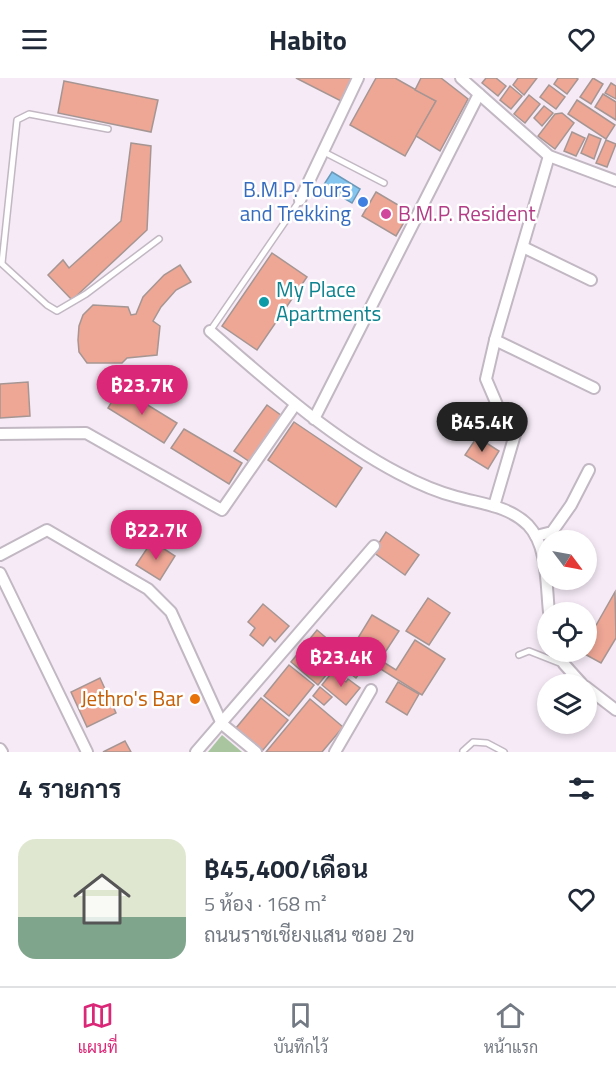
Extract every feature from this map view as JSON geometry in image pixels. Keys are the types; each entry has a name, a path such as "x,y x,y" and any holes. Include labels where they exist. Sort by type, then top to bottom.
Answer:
{"street":[{"path":"300,200 358,78"},
{"path":"460,78 549,156 616,181"},
{"path":"314,419 479,94"},
{"path":"494,506 516,431 498,407 486,379 495,340 549,156"},
{"path":"523,247 591,280"},
{"path":"210,331 295,405 368,456 417,483 456,497 494,506 516,516 536,536 544,562 548,602"},
{"path":"495,340 594,388"},
{"path":"0,434 86,433 222,510 295,405"},
{"path":"536,536 552,532 571,505 590,470"},
{"path":"0,555 47,530 148,589 171,612 222,724 256,752"},
{"path":"196,752 374,546"},
{"path":"0,573 87,752"},
{"path":"564,664 573,674"},
{"path":"334,752 371,690"},
{"path":"597,695 616,710"}],"lane":[{"path":"108,129 29,114 17,120 1,264 47,305 57,311 86,294 159,239"},
{"path":"324,152 384,183"},
{"path":"210,331 300,200"},
{"path":"519,655 529,651 564,664"},
{"path":"463,751 473,741 487,742 504,752"}],"green space":[{"path":"222,735 242,752 208,752"}],"water":[{"path":"332,172 360,189 352,203 323,186"}],"building":[{"path":"296,78 352,78 341,101"},
{"path":"376,78 395,78 436,101 405,156 350,125"},
{"path":"421,78 441,78 468,99 440,151 416,136 436,101 415,90"},
{"path":"486,78 496,78 506,86 498,96 482,83"},
{"path":"518,78 537,78 524,95 513,85"},
{"path":"558,78 578,79 567,94 554,84"},
{"path":"593,78 603,84 591,104 580,97"},
{"path":"64,81 158,100 151,132 58,113"},
{"path":"611,83 616,86 616,99 605,93"},
{"path":"549,85 565,97 556,109 540,97"},
{"path":"510,86 522,96 511,109 500,100"},
{"path":"603,94 616,102 616,120 595,107"},
{"path":"529,95 540,104 525,123 514,114"},
{"path":"577,100 615,125 606,139 568,114"},
{"path":"544,106 553,113 542,126 534,118"},
{"path":"562,113 574,123 555,149 538,136 555,114"},
{"path":"572,132 585,138 576,156 564,151"},
{"path":"589,134 601,139 594,159 581,153"},
{"path":"606,140 616,144 607,167 596,163"},
{"path":"131,143 151,146 147,230 72,300 48,275 63,260 69,268 121,221"},
{"name":"B.M.P. Resident","path":"376,192 410,212 396,236 362,216"},
{"name":"My Place Apartments","path":"272,253 307,277 257,350 222,326"},
{"path":"180,265 191,282 176,290 161,307 153,321 160,326 157,355 127,358 122,363 87,363 79,352 78,340 83,315 93,305 128,307 131,315 136,314 143,297 164,275"},
{"path":"28,382 30,416 0,418 0,384"},
{"path":"120,388 177,423 164,443 108,408"},
{"path":"267,405 282,416 250,462 234,451"},
{"path":"294,422 362,468 336,507 268,460"},
{"path":"184,429 242,463 229,484 171,448"},
{"path":"477,437 499,451 488,469 465,455"},
{"path":"386,532 419,555 405,575 373,552"},
{"path":"152,541 175,556 160,580 136,565"},
{"path":"615,592 616,638 601,663 597,661 597,624"},
{"path":"428,598 450,613 429,645 406,631"},
{"path":"263,604 289,626 275,642 270,637 263,646 250,635 255,628 248,622"},
{"path":"372,615 399,631 380,660 396,670 415,640 445,659 422,695 376,666 372,672 347,656"},
{"path":"317,630 344,653 318,685 291,662"},
{"path":"344,655 363,669 356,678 348,672 344,677 334,669"},
{"path":"289,665 314,685 289,716 264,696"},
{"path":"333,671 346,682 348,679 360,688 346,705 322,685"},
{"path":"100,678 116,713 87,727 71,692"},
{"path":"398,682 419,694 407,715 386,702"},
{"path":"320,687 332,697 324,705 313,696"},
{"path":"261,698 288,720 263,750 236,728"},
{"path":"310,699 343,727 322,752 266,752"},
{"path":"125,741 131,752 103,752"}],"place":[{"name":"B.M.P. Tours and Trekking","path":"363,202"},
{"name":"B.M.P. Resident","path":"386,214"},
{"name":"My Place Apartments","path":"264,302"},
{"name":"Jethro's Bar","path":"195,699"}]}
